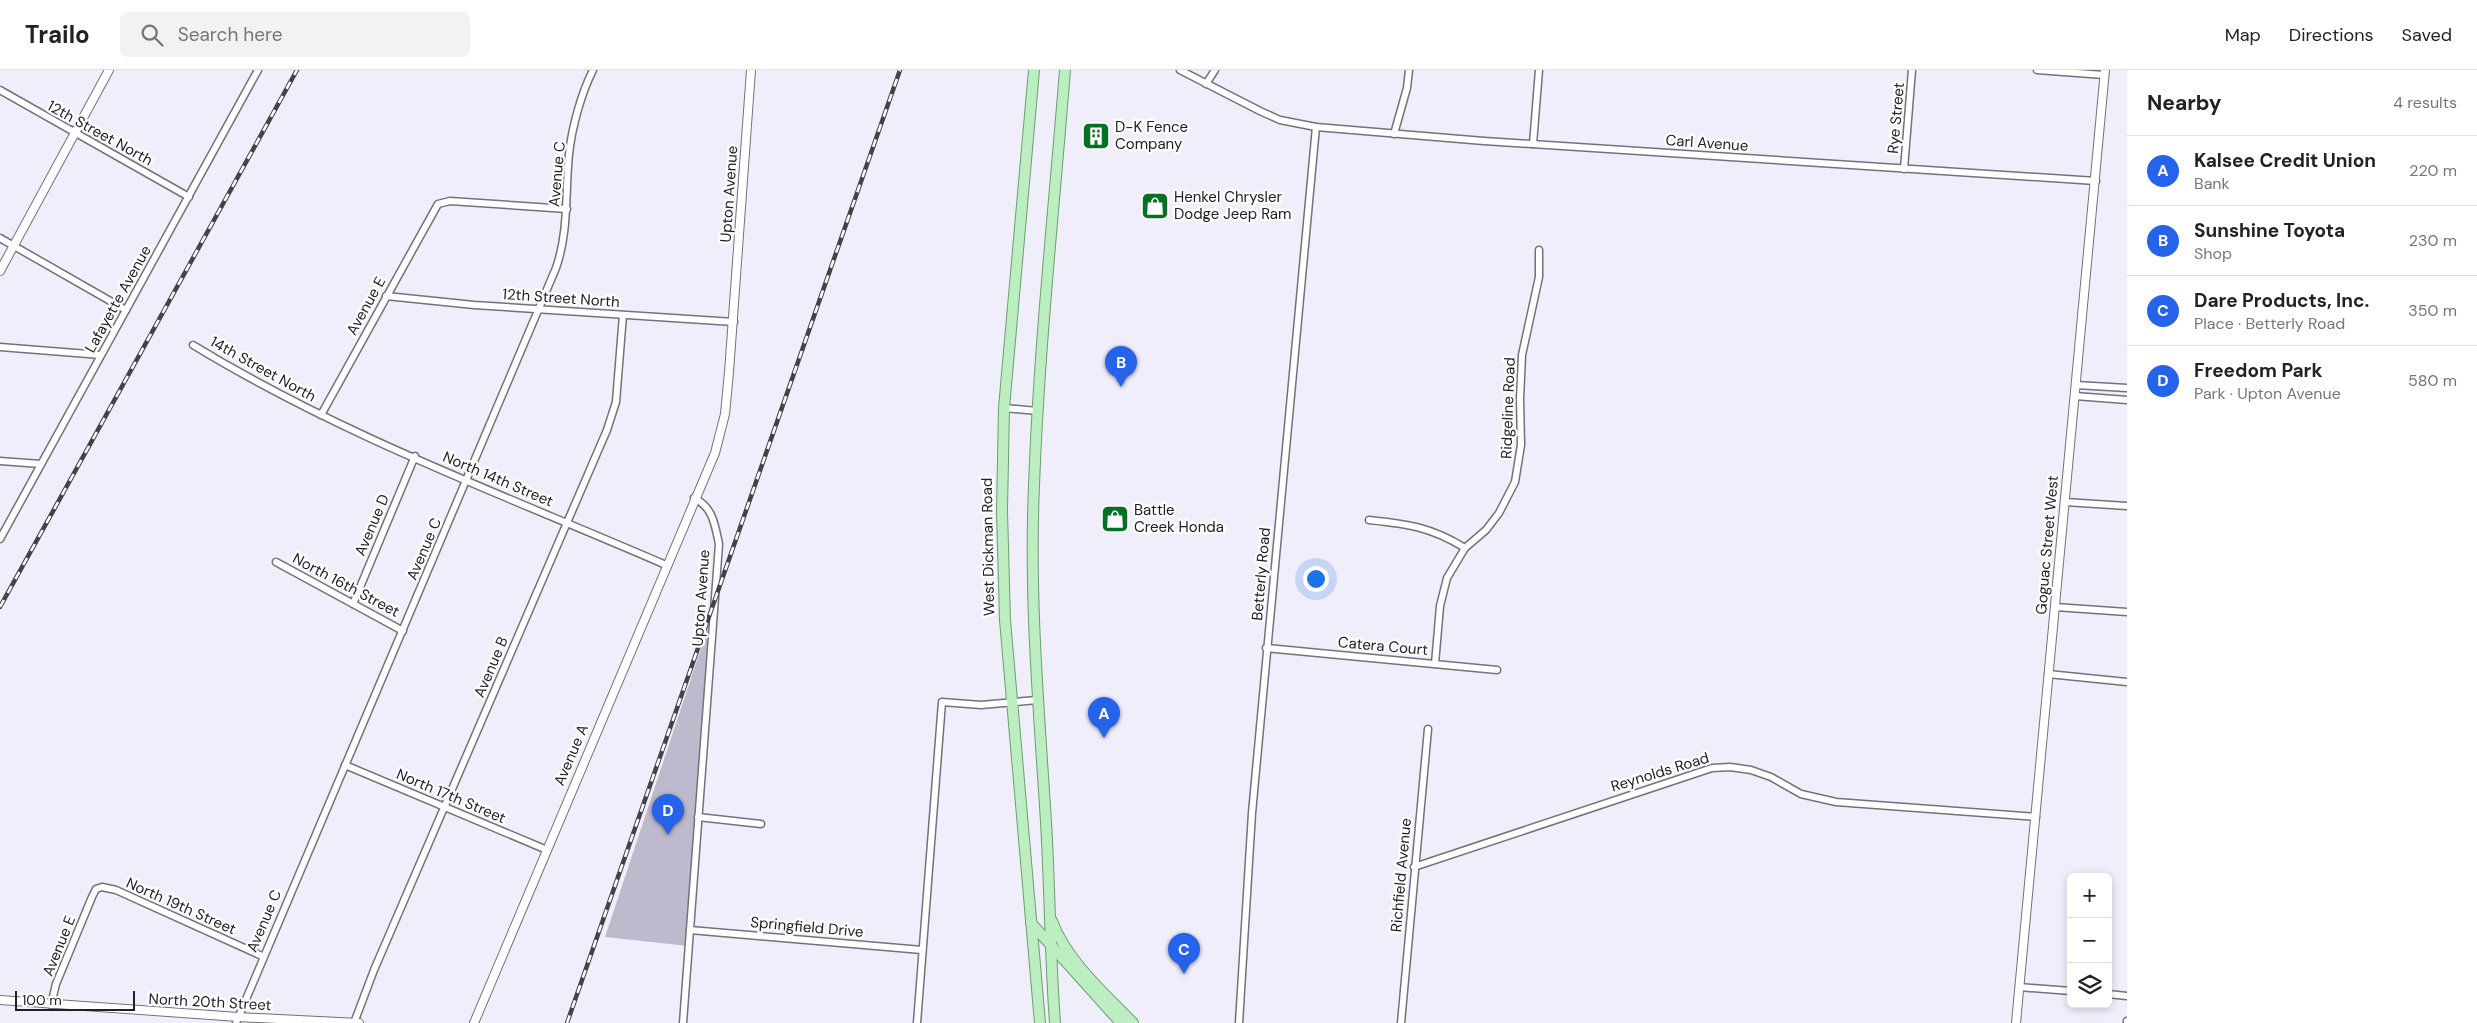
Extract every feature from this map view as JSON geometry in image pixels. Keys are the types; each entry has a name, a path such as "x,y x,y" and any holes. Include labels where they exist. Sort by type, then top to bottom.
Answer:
{"main road":[{"name":"West Dickman Road","path":"1034,70 1004,408 1002,521 1004,620 1040,1023"},
{"path":"1055,1023 1049,945 1046,821 1037,700 1033,606 1034,487 1038,411 1065,70"},
{"path":"1049,914 1057,934 1074,960 1132,1023"},
{"path":"1031,923 1121,1023"}],"street":[{"path":"0,271 109,70"},
{"name":"Lafayette Avenue","path":"0,539 258,70"},
{"name":"Upton Avenue","path":"683,1023 719,544 709,510 703,503 694,498 715,453 725,414 734,322 751,70"},
{"name":"Carl Avenue","path":"1180,70 1280,120 1316,127 1533,144 2096,181"},
{"path":"1206,84 1215,70"},
{"path":"1394,134 1410,70"},
{"path":"1533,144 1539,70"},
{"name":"Rye Street","path":"1904,169 1912,70"},
{"path":"2037,70 2105,72"},
{"name":"Avenue C","path":"237,1020 262,956 540,309 562,252 567,209 569,154 573,133 593,71"},
{"name":"Goguac Street West","path":"2016,1023 2105,72"},
{"name":"12th Street North","path":"0,90 188,197"},
{"name":"Betterly Road","path":"1239,1023 1252,813 1266,648 1316,127"},
{"name":"Avenue E","path":"320,415 433,210 443,201 567,209"},
{"path":"0,238 126,310"},
{"name":"Ridgeline Road","path":"1435,664 1442,592 1454,563 1465,548 1486,530 1499,513 1515,482 1521,445 1520,399 1522,355 1539,277 1539,250"},
{"name":"12th Street North","path":"386,296 734,322"},
{"name":"Avenue B","path":"354,1022 374,970 607,430 616,402 623,315"},
{"name":"14th Street North","path":"193,345 259,384 320,415"},
{"path":"0,347 101,355"},
{"path":"2076,385 2127,388"},
{"path":"2075,396 2127,400"},
{"path":"1004,408 1038,411"},
{"name":"North 14th Street","path":"320,415 466,480 666,565"},
{"name":"Avenue D","path":"353,604 415,456"},
{"path":"0,461 41,464"},
{"name":"Avenue A","path":"474,1023 694,498"},
{"path":"2065,502 2127,506"},
{"path":"1369,520 1410,524 1430,529 1465,548"},
{"name":"North 16th Street","path":"276,562 403,631"},
{"path":"2055,607 2127,612"},
{"name":"Catera Court","path":"1266,648 1497,670"},
{"path":"2048,674 2127,682"},
{"path":"917,1023 942,702 982,705 1037,700"},
{"name":"Richfield Avenue","path":"1401,1023 1428,729"},
{"name":"North 17th Street","path":"345,765 547,850"},
{"name":"Reynolds Road","path":"1414,867 1712,768 1730,767 1751,770 1771,777 1801,794 1836,802 2036,817"},
{"path":"698,817 761,824"},
{"name":"North 19th Street","path":"92,897 96,889 102,887 116,890 262,956"},
{"name":"Avenue E","path":"51,1005 56,984 92,897"},
{"name":"Springfield Drive","path":"690,930 922,950"},
{"path":"2020,987 2067,991"},
{"path":"2112,994 2127,996"},
{"name":"North 20th Street","path":"0,1000 237,1020 359,1023"}],"shaded area":[{"path":"711,618 688,946 605,937"}],"railway":[{"path":"0,607 297,70"},
{"path":"567,1023 900,70"}],"place":[{"name":"D-K Fence Company","path":"1096,136"},
{"name":"Henkel Chrysler Dodge Jeep Ram","path":"1155,206"},
{"name":"Sunshine Toyota","path":"1121,387"},
{"name":"Battle Creek Honda","path":"1115,519"},
{"name":"Kalsee Credit Union","path":"1104,738"},
{"name":"Freedom Park","path":"668,835"},
{"name":"Dare Products, Inc.","path":"1184,974"}]}
